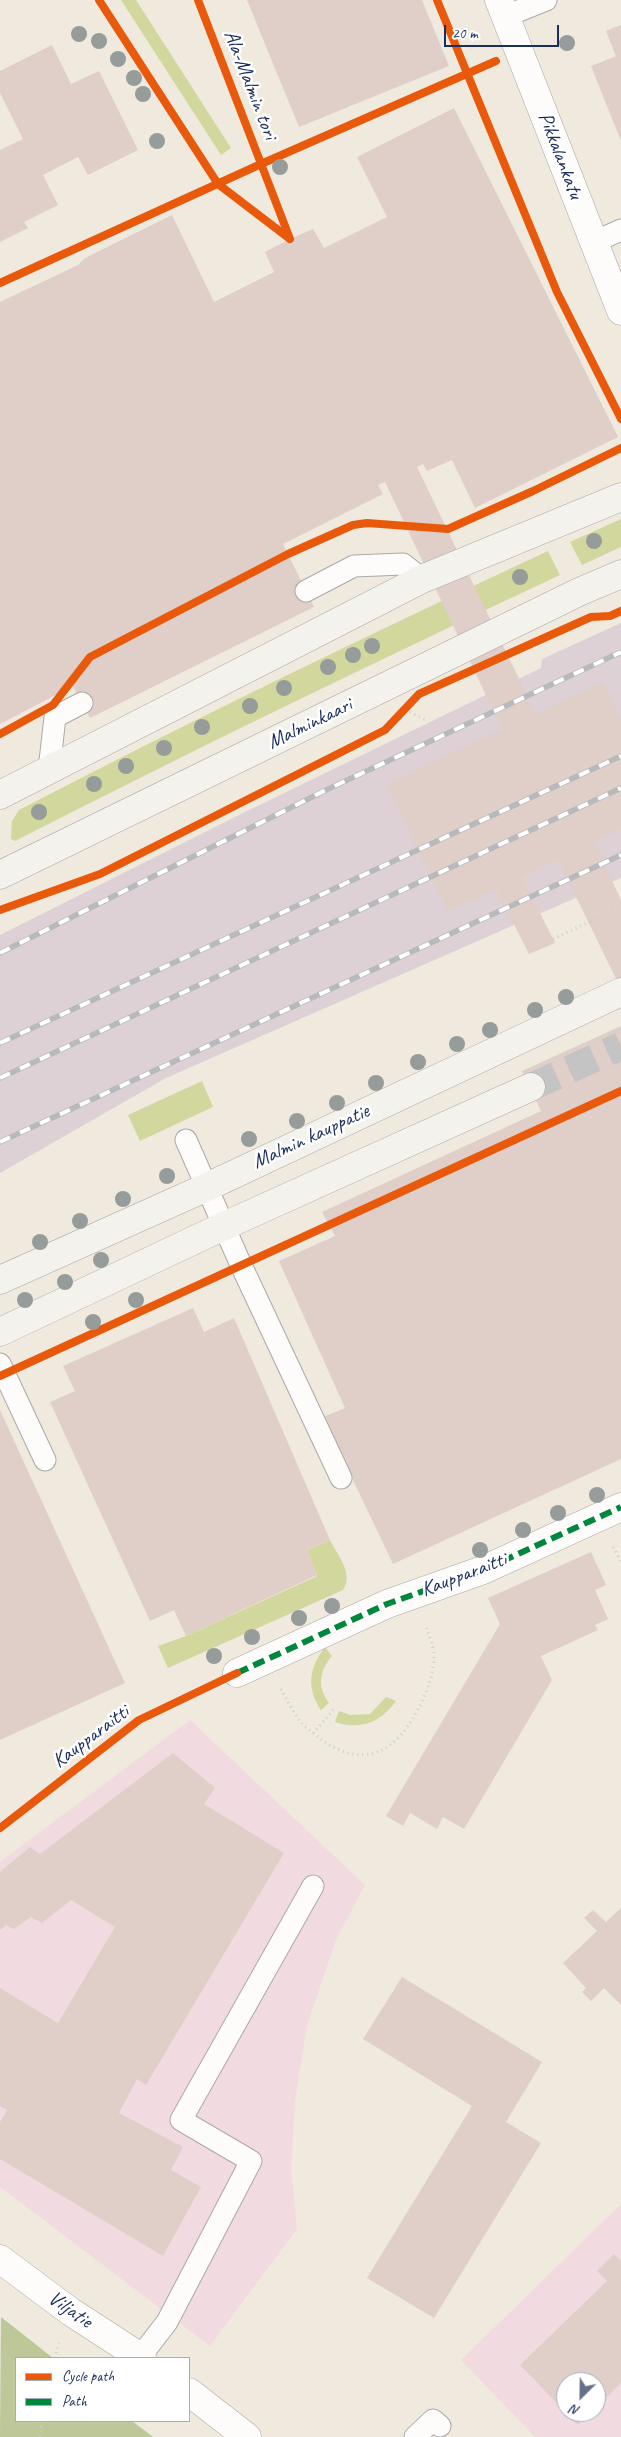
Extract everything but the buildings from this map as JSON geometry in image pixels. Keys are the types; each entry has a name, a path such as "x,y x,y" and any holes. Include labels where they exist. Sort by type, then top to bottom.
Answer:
{"main road":[{"path":"0,796 422,579 621,497"},
{"name":"Malminkaari","path":"0,875 561,601 621,574"},
{"name":"Malmin kauppatie","path":"0,1280 207,1187 621,992"},
{"name":"Malmin kauppatie","path":"0,1332 224,1226 531,1087"}],"street":[{"name":"Pikkalankatu","path":"503,8 621,311"},
{"name":"Kaupparaitti","path":"237,1672 387,1604 482,1570 621,1507"},
{"name":"Viljatie","path":"0,2258 71,2312 141,2357"},
{"path":"190,2393 247,2437"}],"lane":[{"path":"503,8 546,0"},
{"path":"594,242 621,230"},
{"path":"306,592 354,566 404,564 422,579"},
{"path":"49,770 55,717 82,703"},
{"path":"186,1140 341,1478"},
{"path":"0,1364 45,1460"},
{"path":"141,2357 167,2322 251,2161 181,2120 313,1886"},
{"path":"415,2437 434,2420 440,2426"}],"path":[{"path":"405,710 426,720"},
{"path":"39,896 100,874 377,734 392,723"},
{"path":"553,939 621,907"},
{"path":"264,1660 302,1723 330,1746 354,1755 373,1754 389,1748 400,1738 424,1699 434,1655 416,1593"},
{"path":"313,1732 334,1709"},
{"path":"40,2437 42,2422"}],"shaded area":[{"path":"621,623 621,878 166,1078 0,1173 0,935 239,815 541,668 542,659"},
{"path":"190,1720 365,1885 336,1940 307,2025 295,2101 291,2169 297,2229 210,2346 0,2187 0,1862"},
{"path":"621,2204 621,2437 535,2437 461,2360"}],"green space":[{"path":"121,0 136,0 231,148 221,155"},
{"path":"621,519 621,547 582,565 570,542"},
{"path":"548,551 560,575 286,706 15,841 11,839 12,821 19,810 282,678"},
{"path":"202,1081 213,1107 140,1141 128,1115"},
{"path":"330,1540 346,1571 347,1578 343,1590 168,1668 158,1646 186,1636 317,1576 307,1550"},
{"path":"325,1647 332,1656 324,1667 321,1679 325,1697 329,1703 321,1710 313,1694 311,1678 316,1663"},
{"path":"386,1697 396,1701 383,1715 369,1723 353,1725 335,1722 339,1711 350,1715 370,1714"},
{"path":"1,2317 52,2357 15,2357 15,2422 133,2422 153,2437 0,2437"}],"tunnel":[{"path":"531,1087 621,1046"}],"railway":[{"path":"0,953 326,790 621,652"},
{"path":"0,1043 621,756"},
{"path":"0,1078 621,788"},
{"path":"0,1142 621,855"}],"marked path":[{"path":"237,1673 387,1604 483,1570 621,1507"}],"cycle path":[{"path":"99,0 218,184 290,239"},
{"name":"Ala-Malmin tori","path":"198,0 290,239"},
{"path":"437,0 557,292 621,419"},
{"path":"0,283 261,164 496,61"},
{"path":"0,734 53,705 90,657 288,554 353,525 367,523 448,529 533,491 621,448"},
{"path":"0,910 100,874 385,730 419,694 591,617 610,616 621,611"},
{"path":"0,1376 621,1091"},
{"path":"0,1828 139,1720 237,1673"}]}
